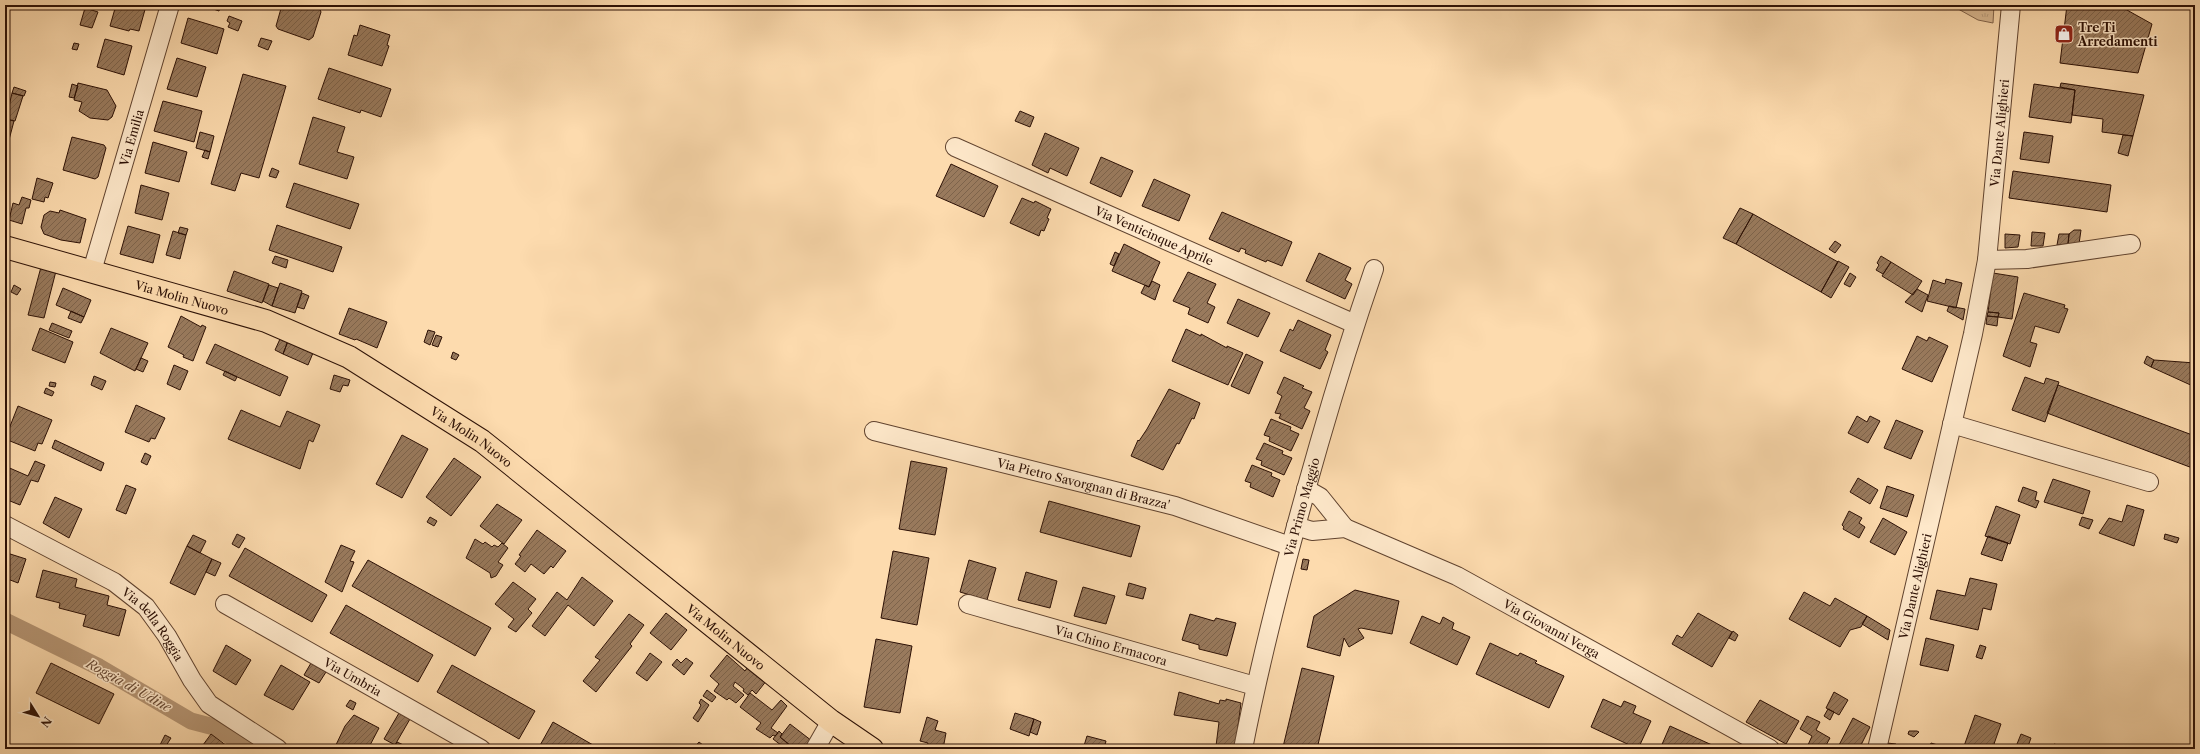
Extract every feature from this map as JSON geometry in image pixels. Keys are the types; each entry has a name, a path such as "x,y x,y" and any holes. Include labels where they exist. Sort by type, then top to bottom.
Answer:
{"main road":[{"name":"Via Molin Nuovo","path":"5,247 266,321 349,358 482,441 831,721 872,749"}],"street":[{"name":"Via Emilia","path":"92,271 170,5"},
{"name":"Via Dante Alighieri","path":"1877,749 1973,334 1987,260 2011,5"},
{"name":"Via Venticinque Aprile","path":"955,147 1354,324"},
{"path":"1987,260 2027,259 2131,244"},
{"name":"Via Primo Maggio","path":"1243,749 1255,686 1290,546 1354,324 1374,269"},
{"path":"1952,424 2149,482"},
{"name":"Via Pietro Savorgnan di Brazza'","path":"874,431 1175,506 1290,546"},
{"name":"Via Giovanni Verga","path":"1306,489 1320,497 1345,528 1457,576 1756,744 1770,749"},
{"name":"Via della Roggia","path":"5,525 114,582 146,607 167,636 192,680 208,704 278,749"},
{"name":"Via Giovanni Verga","path":"1296,526 1312,531 1345,528"},
{"name":"Via Umbria","path":"225,604 481,749"},
{"name":"Via Chino Ermacora","path":"968,604 1255,686"},
{"path":"815,749 831,721"}],"green space":[{"path":"1951,5 1994,5 1993,23 1978,20"}],"building":[{"path":"116,5 146,6 139,31 130,29 129,31 110,26"},
{"path":"202,5 221,5 219,11"},
{"path":"282,5 312,5 319,7 321,12 313,37 309,40 278,29 276,26"},
{"path":"2067,5 2118,5 2152,24 2138,73 2060,63"},
{"path":"85,8 98,12 92,28 80,25"},
{"path":"229,16 242,21 238,31 228,27 230,23 227,21"},
{"path":"188,18 224,29 217,54 181,43"},
{"path":"360,25 390,35 387,45 389,46 382,66 348,55 354,35 357,36"},
{"path":"261,38 272,41 268,50 258,46"},
{"path":"105,39 132,46 124,75 97,67"},
{"path":"74,43 79,44 77,50 72,49"},
{"path":"177,58 206,67 197,97 167,89"},
{"path":"329,68 391,89 381,117 361,110 360,113 318,99"},
{"path":"243,74 286,86 259,178 241,173 235,191 211,184"},
{"path":"78,83 107,90 116,106 112,117 108,120 90,118 79,111 82,102 74,100"},
{"path":"2061,83 2144,95 2133,136 2102,132 2103,119 2072,115 2075,90 2060,87"},
{"path":"72,84 78,86 74,98 69,97"},
{"path":"2034,84 2075,90 2071,123 2029,117"},
{"path":"14,87 26,91 24,96 12,93"},
{"path":"12,93 23,96 15,121 6,119"},
{"path":"163,101 202,111 194,142 154,131"},
{"path":"1020,111 1034,117 1030,127 1015,121"},
{"path":"313,117 345,127 337,152 354,157 347,179 299,164"},
{"path":"5,119 14,121 5,155"},
{"path":"200,132 214,136 210,152 196,148"},
{"path":"2024,132 2053,136 2049,163 2020,159"},
{"path":"1045,133 1079,148 1067,176 1050,168 1048,173 1032,165"},
{"path":"2123,135 2133,136 2128,156 2118,153"},
{"path":"72,137 104,145 106,148 98,177 95,179 63,170"},
{"path":"153,142 187,152 179,182 145,173"},
{"path":"205,150 210,152 208,159 202,157"},
{"path":"1101,157 1133,171 1121,197 1090,183"},
{"path":"951,164 998,186 984,217 936,196"},
{"path":"272,168 279,171 276,178 269,176"},
{"path":"2013,171 2111,185 2107,212 2009,198"},
{"path":"37,178 53,183 48,198 45,197 44,202 32,199"},
{"path":"1154,179 1190,195 1179,221 1142,206"},
{"path":"294,183 359,204 350,229 286,207"},
{"path":"141,185 169,193 162,220 135,213"},
{"path":"22,197 31,200 29,208 26,208 22,224 9,220 13,203 19,205"},
{"path":"1022,198 1034,203 1035,201 1051,209 1044,231 1041,230 1039,236 1010,223"},
{"path":"1740,208 1753,214 1736,244 1723,238"},
{"path":"60,210 86,219 80,243 61,240 44,234 41,227 44,215 50,211 59,213"},
{"path":"1222,212 1292,242 1282,266 1267,260 1266,262 1245,253 1246,250 1241,248 1239,252 1209,239"},
{"path":"1753,214 1838,262 1821,292 1736,244"},
{"path":"277,225 342,247 333,272 269,250"},
{"path":"128,226 160,235 153,263 120,254"},
{"path":"180,227 188,229 186,235 178,233"},
{"path":"2074,230 2081,230 2079,244 2068,244 2069,234"},
{"path":"173,231 186,235 180,259 166,255"},
{"path":"2032,232 2045,233 2043,246 2031,246"},
{"path":"2005,234 2020,235 2018,247 2005,248"},
{"path":"2059,234 2069,234 2068,244 2057,245"},
{"path":"1835,241 1841,245 1835,253 1829,249"},
{"path":"1124,244 1160,262 1149,287 1112,271"},
{"path":"1115,252 1119,254 1114,266 1110,264"},
{"path":"1319,253 1351,268 1345,280 1352,284 1345,299 1306,281"},
{"path":"275,256 288,260 286,268 272,263"},
{"path":"1881,256 1891,262 1883,274 1876,270 1879,265 1877,263"},
{"path":"1838,261 1849,267 1831,298 1821,292"},
{"path":"1891,262 1922,281 1913,295 1882,276"},
{"path":"41,267 56,271 44,318 28,315"},
{"path":"234,271 269,284 262,303 227,291"},
{"path":"1188,272 1216,284 1207,303 1215,307 1208,323 1188,314 1190,308 1173,301"},
{"path":"1850,273 1856,277 1850,287 1844,284"},
{"path":"1993,273 2018,277 2012,319 1998,317 1999,313 1988,312"},
{"path":"1946,279 1962,283 1956,308 1927,301 1933,280 1945,284"},
{"path":"1152,281 1160,285 1155,300 1141,293 1145,285 1149,287"},
{"path":"280,283 302,291 295,313 272,306"},
{"path":"14,285 21,289 17,295 11,292"},
{"path":"269,285 278,288 272,306 263,301"},
{"path":"63,288 91,300 84,317 56,305"},
{"path":"1917,289 1928,295 1922,312 1905,302"},
{"path":"302,293 309,296 304,309 297,307"},
{"path":"2024,293 2065,305 2064,308 2068,309 2059,333 2035,326 2030,342 2037,344 2030,367 2003,356"},
{"path":"1238,299 1270,313 1258,337 1227,323"},
{"path":"1949,306 1965,309 1963,320 1947,311"},
{"path":"349,308 387,322 377,348 339,334"},
{"path":"71,311 84,317 81,323 68,318"},
{"path":"1988,312 1999,313 1998,317 1987,316"},
{"path":"181,316 201,327 202,325 206,327 193,361 183,357 184,355 168,347"},
{"path":"1987,316 1998,317 1997,326 1986,324"},
{"path":"1298,320 1331,335 1325,350 1328,352 1320,369 1280,351 1290,329 1293,331"},
{"path":"52,323 72,331 69,338 49,330"},
{"path":"40,328 73,342 65,363 32,350"},
{"path":"111,328 148,343 135,371 100,353"},
{"path":"1186,329 1201,336 1201,334 1227,348 1227,346 1243,353 1228,385 1172,361"},
{"path":"428,330 435,332 430,345 424,342"},
{"path":"436,335 442,337 438,347 432,345"},
{"path":"1917,336 1927,341 1929,337 1948,346 1932,382 1902,369"},
{"path":"280,339 288,341 283,354 275,350"},
{"path":"288,341 313,353 308,365 283,354"},
{"path":"215,344 288,377 280,396 206,363"},
{"path":"453,352 459,355 456,360 451,358"},
{"path":"1246,354 1263,362 1249,394 1231,386"},
{"path":"2147,356 2154,360 2151,367 2144,363"},
{"path":"141,358 148,361 143,372 136,369"},
{"path":"2154,360 2195,363 2195,387 2151,367"},
{"path":"174,365 188,371 180,390 167,384"},
{"path":"225,371 237,377 235,381 223,375"},
{"path":"334,375 350,380 348,386 343,385 340,392 330,389"},
{"path":"94,376 106,381 102,390 91,385"},
{"path":"1284,377 1304,386 1302,388 1312,392 1304,408 1310,411 1302,429 1279,418 1281,414 1275,413 1282,396 1277,393"},
{"path":"2025,377 2044,384 2046,378 2059,382 2045,422 2012,410"},
{"path":"50,382 56,383 55,387 49,386"},
{"path":"2058,385 2195,436 2195,469 2047,413"},
{"path":"46,388 54,392 52,396 44,393"},
{"path":"1169,389 1200,403 1194,419 1192,418 1179,444 1177,443 1163,470 1131,456 1138,440 1139,441 1147,429"},
{"path":"136,405 165,418 155,439 151,438 149,442 125,432"},
{"path":"18,406 52,420 42,444 38,443 35,451 5,439"},
{"path":"241,410 280,427 287,411 320,425 313,442 309,440 300,469 228,439"},
{"path":"1857,416 1867,422 1870,416 1880,421 1868,443 1848,433"},
{"path":"1271,419 1291,427 1290,430 1299,434 1291,451 1269,441 1270,437 1264,435"},
{"path":"1896,420 1923,431 1911,459 1884,448"},
{"path":"402,435 428,449 402,498 376,484"},
{"path":"55,440 104,463 101,471 52,448"},
{"path":"1264,443 1283,451 1282,454 1292,458 1284,475 1261,465 1262,461 1256,459"},
{"path":"145,453 151,456 147,465 141,462"},
{"path":"454,458 481,477 451,516 426,497"},
{"path":"35,461 45,465 38,482 31,480 20,505 5,499 5,466 28,476"},
{"path":"911,461 947,468 935,535 899,529"},
{"path":"1252,465 1272,473 1271,476 1280,480 1273,497 1250,487 1251,483 1245,481"},
{"path":"1858,478 1878,490 1870,504 1850,492"},
{"path":"2053,479 2090,491 2083,514 2044,502"},
{"path":"126,485 136,489 126,514 116,510"},
{"path":"1887,486 1914,495 1907,517 1880,508"},
{"path":"2023,487 2037,492 2035,500 2039,501 2036,508 2018,501"},
{"path":"55,497 82,509 69,538 43,523"},
{"path":"1049,501 1140,526 1131,557 1040,532"},
{"path":"497,504 522,520 504,544 480,526"},
{"path":"2127,505 2144,510 2134,546 2099,533 2109,518 2122,522"},
{"path":"1996,506 2020,515 2010,544 1985,536"},
{"path":"1849,511 1862,518 1859,523 1865,527 1859,538 1843,529 1844,527 1842,525"},
{"path":"430,517 437,521 434,526 427,522"},
{"path":"2082,517 2093,520 2089,529 2079,525"},
{"path":"1883,518 1907,532 1895,555 1870,542"},
{"path":"537,530 566,551 553,568 551,566 544,574 531,564 525,572 515,564 521,556 519,555"},
{"path":"237,534 245,538 239,548 232,544"},
{"path":"2165,534 2179,538 2177,543 2164,539"},
{"path":"193,535 206,541 200,553 187,546"},
{"path":"1988,536 2008,543 2002,561 1981,554"},
{"path":"475,539 483,544 485,542 492,547 494,545 498,547 502,543 508,548 498,562 503,565 496,576 491,578 490,573 466,558"},
{"path":"341,545 355,551 350,561 354,562 342,592 325,582"},
{"path":"187,546 212,559 195,595 170,583"},
{"path":"5,547 8,548 7,553 26,559 18,583 5,578"},
{"path":"245,548 327,595 312,622 229,576"},
{"path":"893,551 929,558 917,625 881,618"},
{"path":"212,559 221,563 215,576 206,572"},
{"path":"1303,559 1309,560 1307,570 1301,569"},
{"path":"368,560 491,628 475,656 352,586"},
{"path":"969,560 996,568 987,600 960,592"},
{"path":"43,570 77,579 75,587 109,596 107,605 126,610 119,636 83,626 86,615 59,608 60,603 36,597"},
{"path":"1026,572 1057,581 1050,608 1018,600"},
{"path":"582,577 613,601 594,626 568,605 545,636 532,626 557,592 567,600"},
{"path":"1970,578 1997,584 1991,610 1983,608 1978,630 1930,619 1937,590 1965,596"},
{"path":"513,582 536,599 528,609 532,613 516,632 508,627 514,619 495,604"},
{"path":"1129,583 1146,588 1143,599 1126,595"},
{"path":"1083,587 1115,596 1106,624 1074,616"},
{"path":"1355,590 1399,601 1392,634 1361,628 1358,629 1364,638 1349,647 1344,638 1340,656 1307,647 1314,616"},
{"path":"1804,592 1830,606 1835,598 1867,616 1861,627 1850,630 1840,647 1789,619"},
{"path":"346,605 433,655 418,682 330,633"},
{"path":"666,613 687,630 671,650 650,633"},
{"path":"1698,613 1732,632 1712,667 1672,644 1677,635 1682,638"},
{"path":"629,614 644,625 630,644 632,646 596,692 583,681 600,660 595,657"},
{"path":"1190,614 1214,621 1216,618 1236,623 1227,656 1199,649 1199,645 1182,640"},
{"path":"1422,616 1440,624 1443,617 1454,623 1452,629 1470,637 1457,665 1410,643"},
{"path":"1867,616 1890,630 1888,640 1862,624"},
{"path":"1733,631 1738,635 1735,641 1729,638"},
{"path":"1926,638 1954,645 1948,671 1920,665"},
{"path":"876,639 912,646 900,713 864,707"},
{"path":"1490,643 1518,656 1520,653 1537,661 1535,663 1564,676 1549,708 1476,674"},
{"path":"226,645 251,660 236,685 213,671"},
{"path":"1980,645 1986,647 1982,659 1976,657"},
{"path":"650,653 662,662 647,681 636,673"},
{"path":"727,655 745,671 749,665 767,680 756,694 752,690 748,695 743,691 744,689 735,682 733,686 744,695 736,703 729,698 727,700 714,691 719,684 710,676"},
{"path":"686,658 693,663 684,675 672,665 677,659 681,663"},
{"path":"51,663 114,694 99,724 36,693"},
{"path":"311,663 326,672 319,683 304,675"},
{"path":"281,665 310,682 293,710 264,695"},
{"path":"452,665 535,711 519,739 437,692"},
{"path":"1302,668 1334,676 1317,749 1283,747"},
{"path":"707,690 716,697 712,702 703,696"},
{"path":"1179,692 1219,704 1220,700 1226,701 1226,699 1241,703 1235,749 1216,746 1219,722 1174,715"},
{"path":"1834,692 1848,700 1839,715 1826,708"},
{"path":"750,693 772,710 781,700 787,706 771,728 778,733 775,736 773,735 770,738 756,729 761,723 740,707"},
{"path":"701,699 709,705 698,722 693,718 701,705 699,703"},
{"path":"1603,699 1621,707 1624,701 1636,706 1633,713 1651,721 1638,749 1591,727"},
{"path":"350,700 356,703 353,710 346,706"},
{"path":"1760,700 1799,721 1786,744 1746,722"},
{"path":"1828,709 1834,712 1830,720 1824,716"},
{"path":"399,713 410,719 395,745 384,739"},
{"path":"1015,713 1034,719 1029,736 1010,729"},
{"path":"354,715 379,728 368,749 334,749 345,726"},
{"path":"1975,715 2001,724 1994,744 2002,747 2002,749 1963,749"},
{"path":"1807,716 1820,722 1816,730 1830,738 1824,749 1816,749 1808,745 1812,736 1800,729"},
{"path":"927,717 938,721 935,730 946,733 943,749 926,749 928,743 920,741"},
{"path":"1853,718 1870,727 1859,749 1837,749"},
{"path":"1034,719 1041,722 1037,735 1030,732"},
{"path":"553,722 600,749 538,749"},
{"path":"790,724 812,741 805,749 795,749 780,737"},
{"path":"1670,726 1712,745 1714,749 1660,749"},
{"path":"779,731 782,734 780,737 794,749 786,749 773,739"},
{"path":"1909,731 1919,732 1914,737 1908,734"},
{"path":"211,734 231,749 200,749"},
{"path":"2021,734 2031,738 2027,749 2015,749"},
{"path":"165,735 171,738 164,749 158,749"},
{"path":"1087,736 1106,741 1104,749 1083,749"},
{"path":"397,742 410,748 410,749 393,749"},
{"path":"699,742 708,749 693,749"},
{"path":"1887,743 1896,744 1897,749 1887,749"},
{"path":"1931,743 1951,749 1929,749"},
{"path":"2054,744 2073,749 2053,749"}],"waterway":[{"name":"Roggia di Udine","path":"5,621 99,667 191,721 214,727 252,749"}],"place":[{"name":"Tre Ti Arredamenti","path":"2064,34"}]}
